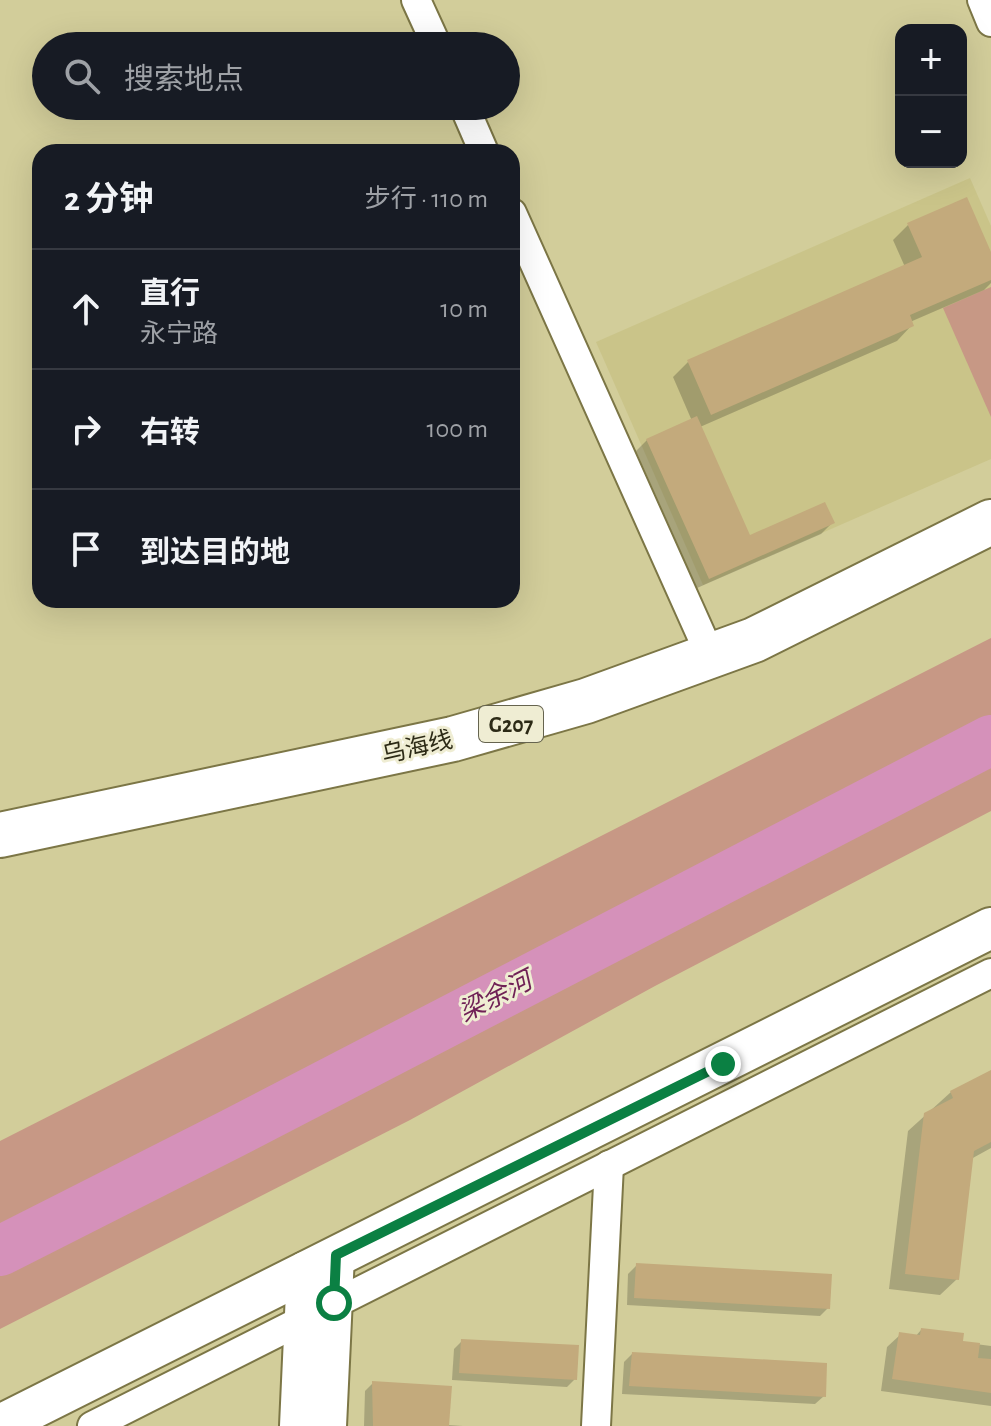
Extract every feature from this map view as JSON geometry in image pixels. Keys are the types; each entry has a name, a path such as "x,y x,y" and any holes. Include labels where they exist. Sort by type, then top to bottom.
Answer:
{"highway":[{"name":"乌海线","path":"0,835 453,739 571,706 711,657 849,594 991,522"}],"main road":[{"path":"0,1425 991,928"}],"street":[{"path":"416,0 431,32"},
{"path":"982,0 991,22"},
{"path":"470,120 481,144"},
{"path":"520,231 711,657"},
{"path":"92,1426 991,973"},
{"path":"596,1426 609,1165"},
{"path":"298,1426 318,1311 321,1263"},
{"path":"318,1311 328,1426"}],"shaded area":[{"path":"970,178 991,226 991,459 703,585 596,342"},
{"path":"991,287 991,417 943,308"},
{"path":"991,638 991,811 655,986 410,1120 0,1329 0,1141"}],"building":[{"path":"967,197 991,252 991,280 910,315 914,326 711,415 687,360 922,257 907,223"},
{"path":"697,416 750,535 825,502 835,523 709,579 646,439"},
{"path":"991,1070 991,1142 974,1151 959,1280 905,1274 924,1113 953,1098 950,1091"},
{"path":"636,1263 832,1274 830,1309 634,1298"},
{"path":"921,1328 964,1333 963,1341 980,1343 978,1358 991,1359 991,1393 892,1379 899,1332 920,1335"},
{"path":"461,1339 579,1345 577,1380 459,1373"},
{"path":"632,1352 827,1363 826,1397 629,1386"},
{"path":"372,1381 452,1386 449,1426 373,1426"}],"waterway":[{"name":"梁余河","path":"0,1251 991,740"}],"route":[{"path":"334,1303 336,1255 723,1064"}]}
